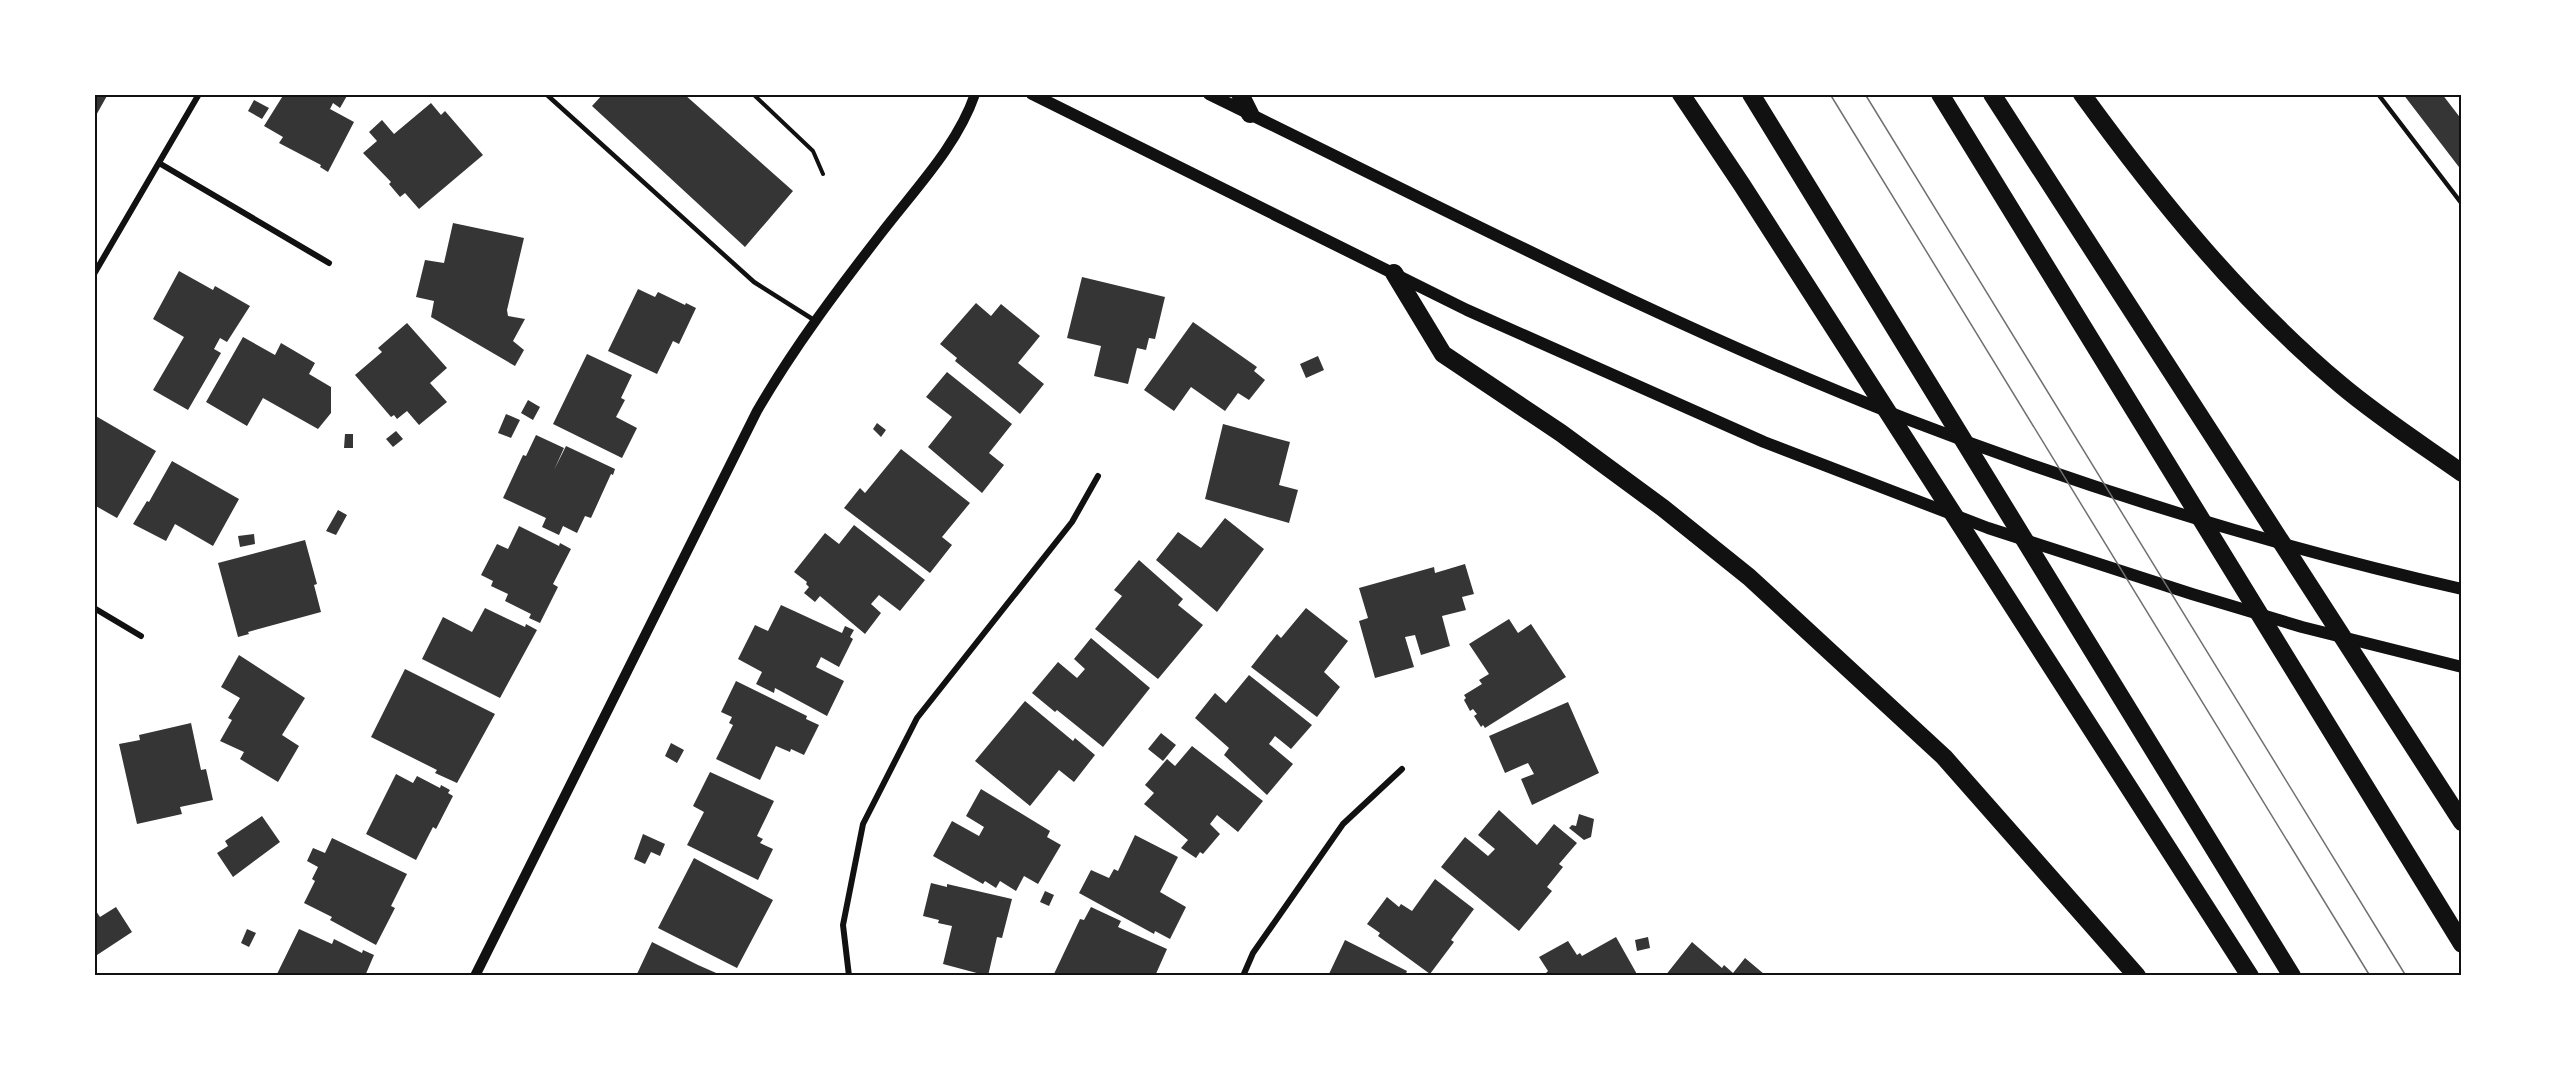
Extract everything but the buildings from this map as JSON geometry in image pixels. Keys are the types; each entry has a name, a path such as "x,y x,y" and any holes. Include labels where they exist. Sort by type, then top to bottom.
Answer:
{"highway":[{"path":"1240,94 1250,114"},
{"path":"1681,94 1742,185 2250,975"},
{"path":"1751,94 2292,975"},
{"path":"1940,94 2462,944"},
{"path":"1992,94 2462,822"},
{"path":"2082,94 2195,242 2258,309 2341,384 2462,473"},
{"path":"1394,273 1443,354 1561,433 1663,508 1732,563 1944,757 2137,975"}],"main road":[{"path":"1032,94 1467,310 1764,442 1988,528 2181,591 2302,627 2462,667"},
{"path":"1209,94 1578,276 1797,374 1903,418 2026,463 2244,534 2370,568 2462,589"}],"street":[{"path":"94,274 199,94"},
{"path":"475,975 742,441 782,368 815,320 954,138 975,94"},
{"path":"159,163 329,263"},
{"path":"849,975 843,925 863,824 917,718 1072,522 1098,476"},
{"path":"94,608 141,636"},
{"path":"1243,975 1253,953 1343,824 1402,769"}],"lane":[{"path":"546,94 754,282 815,320"},
{"path":"2378,94 2462,204"}],"path":[{"path":"753,94 813,151 823,174"}],"tram line":[{"path":"1830,94 2370,976"},
{"path":"1865,94 2406,976"}]}
